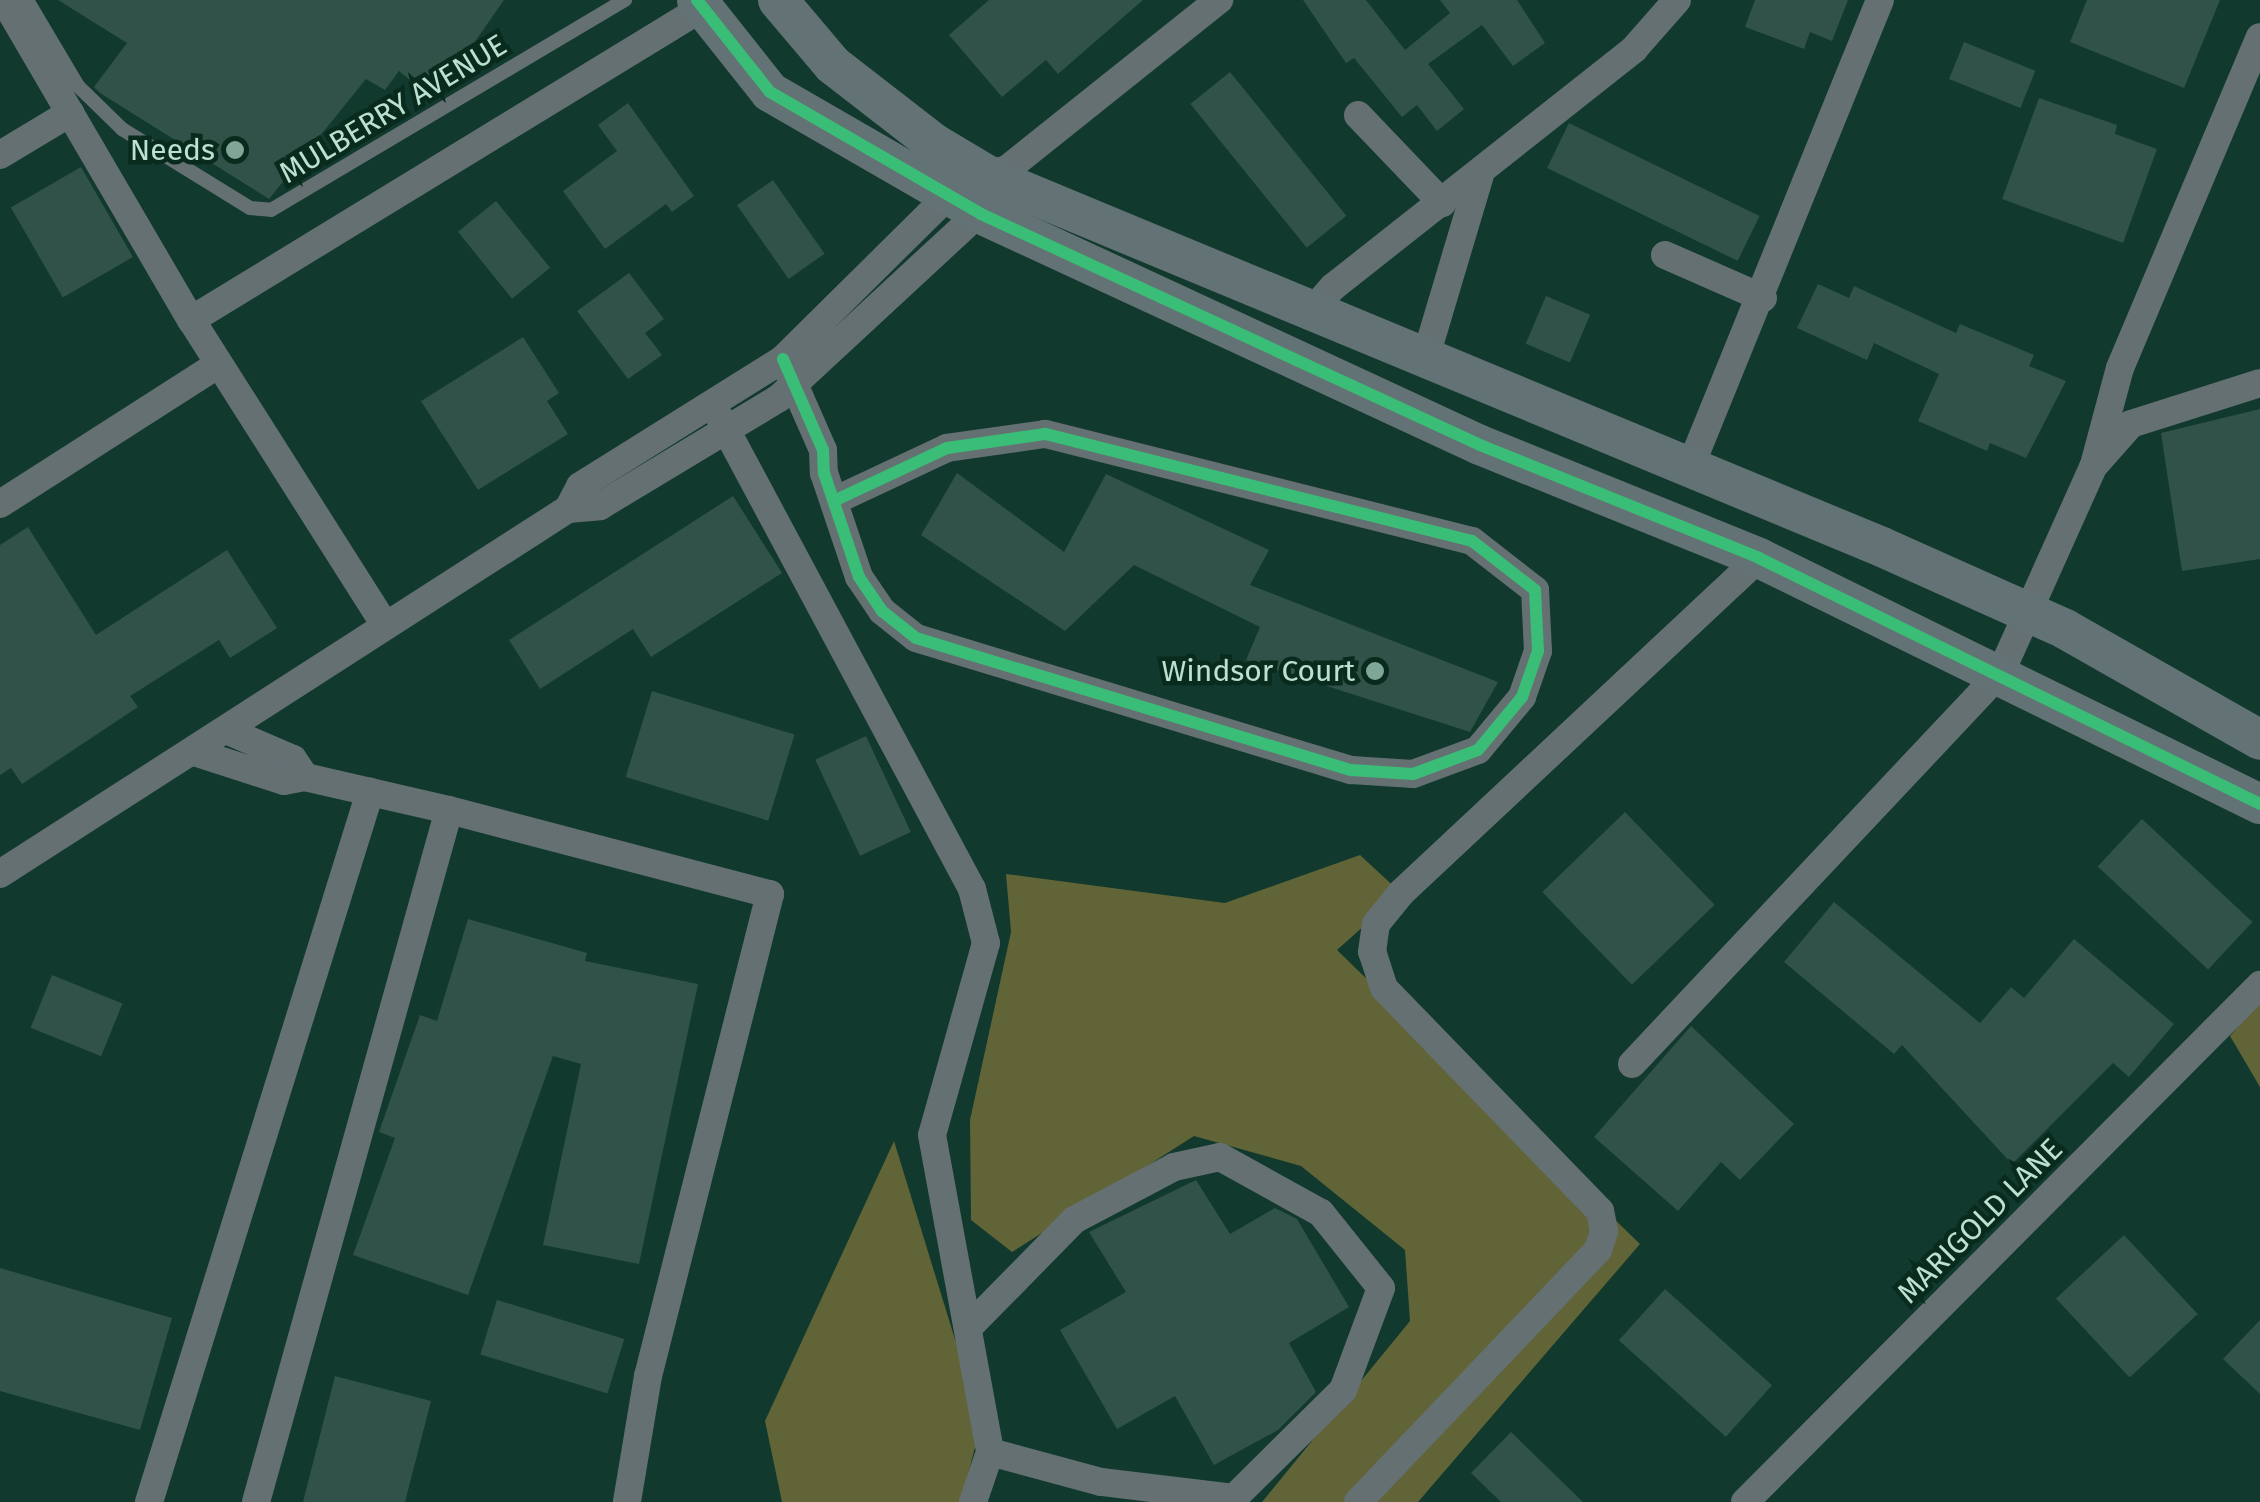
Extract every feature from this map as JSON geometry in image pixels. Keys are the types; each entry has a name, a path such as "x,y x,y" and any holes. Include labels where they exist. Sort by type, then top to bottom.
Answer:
{"street":[{"path":"4,0 216,366 383,622"},
{"path":"778,0 833,65 985,187 1480,445 1759,558 2001,672 2260,804"},
{"path":"720,419 774,366 985,187 1219,0"},
{"path":"1311,312 1634,48 1677,0"},
{"path":"1689,470 1880,0"},
{"path":"191,320 699,4 770,92 985,187 1426,356 2030,613 2260,740"},
{"path":"1632,1064 2001,672 2093,468 2120,368 2260,38"},
{"path":"0,155 70,114"},
{"path":"1358,116 1442,204"},
{"path":"1426,356 1480,175"},
{"path":"0,874 197,752 383,622 568,509 580,486 788,391 985,187"},
{"path":"1665,255 1762,298"},
{"path":"0,504 216,366"},
{"path":"774,366 823,450 824,473 858,576 882,611 916,638 1351,770 1413,774 1478,750 1522,697 1538,651 1535,590 1472,541 1046,434 947,448 836,500"},
{"path":"2093,468 2131,424 2260,383"},
{"path":"720,419 976,907 986,943 932,1135 990,1452 973,1502"},
{"path":"1358,1502 1598,1250 1604,1232 1600,1212 1384,988 1372,952 1376,924 1401,893 1759,558"},
{"path":"228,731 294,759 305,777"},
{"path":"197,752 284,781 305,777 448,810 770,894 648,1376 627,1502"},
{"path":"149,1502 370,792"},
{"path":"256,1502 448,810"},
{"name":"MARIGOLD LANE","path":"1745,1502 2260,985"},
{"path":"968,1328 1074,1220 1174,1167 1220,1158 1321,1213 1381,1288 1343,1390 1234,1498 1100,1482 990,1452"}],"lane":[{"name":"MULBERRY AVENUE","path":"27,0 78,86 122,129 250,208 271,210 623,1"}],"green space":[{"path":"1360,855 1401,893 1337,950 1640,1244 1418,1502 1262,1502 1410,1321 1405,1250 1301,1166 1194,1136 1012,1252 971,1220 970,1120 1011,932 1006,874 1225,903"},
{"path":"2260,1001 2260,1087 2230,1036"},
{"path":"894,1141 981,1424 961,1502 782,1502 765,1421"}],"building":[{"path":"58,0 504,0 458,66 442,68 434,81 416,85 399,71 385,90 366,79 269,199 100,93 94,87 127,43"},
{"path":"989,0 1143,0 1058,74 1046,60 1002,97 949,35"},
{"path":"1303,0 1366,0 1405,50 1450,13 1440,0 1517,0 1545,43 1513,66 1482,25 1428,64 1464,109 1437,131 1417,105 1402,117 1354,58 1346,63"},
{"path":"1755,0 1848,0 1832,41 1810,32 1804,49 1745,27"},
{"path":"2087,0 2220,0 2184,88 2070,42"},
{"path":"1964,42 2035,71 2020,108 1949,79"},
{"path":"1230,72 1346,216 1307,248 1190,104"},
{"path":"2039,98 2117,125 2115,134 2157,149 2123,243 2002,199"},
{"path":"628,103 694,196 672,212 666,204 605,249 563,191 617,151 598,125"},
{"path":"1569,123 1760,216 1738,261 1547,168"},
{"path":"81,167 133,257 63,298 11,208"},
{"path":"773,180 825,254 789,279 737,205"},
{"path":"496,201 550,268 512,299 458,232"},
{"path":"629,273 664,319 645,333 662,355 628,379 577,311"},
{"path":"1818,284 1849,298 1854,286 1956,333 1960,324 2034,355 2029,366 2066,381 2026,458 1990,443 1987,451 1918,421 1939,374 1874,343 1867,360 1797,328"},
{"path":"1546,296 1590,315 1570,363 1526,344"},
{"path":"523,337 559,393 547,401 568,434 478,490 421,401"},
{"path":"2260,409 2260,559 2182,571 2161,433"},
{"path":"957,473 1064,552 1106,474 1269,550 1250,585 1498,682 1470,732 1246,660 1260,627 1134,565 1065,631 921,535"},
{"path":"733,496 782,573 651,657 633,629 540,689 509,640"},
{"path":"28,527 96,635 227,550 277,628 230,658 219,640 130,696 138,707 22,784 11,768 0,775 0,545"},
{"path":"652,691 794,735 768,821 626,777"},
{"path":"866,736 911,832 860,856 815,760"},
{"path":"1625,812 1715,905 1632,985 1542,892"},
{"path":"2142,819 2252,922 2208,970 2098,867"},
{"path":"1834,902 1980,1023 2011,987 2024,998 2074,939 2174,1024 2129,1077 2113,1063 2012,1164 1902,1045 1894,1054 1784,962"},
{"path":"468,919 587,953 585,961 698,984 639,1264 543,1245 581,1064 553,1056 468,1295 353,1255 395,1138 379,1132 420,1015 437,1021"},
{"path":"52,975 122,1003 101,1056 31,1028"},
{"path":"1691,1026 1794,1124 1740,1180 1721,1162 1678,1211 1594,1137"},
{"path":"1196,1180 1230,1234 1275,1208 1297,1219 1349,1307 1289,1343 1316,1392 1278,1430 1214,1465 1175,1396 1117,1429 1060,1330 1126,1292 1089,1232"},
{"path":"2124,1235 2198,1314 2130,1377 2056,1298"},
{"path":"0,1268 172,1318 140,1430 0,1391"},
{"path":"1665,1289 1772,1385 1726,1437 1619,1340"},
{"path":"497,1300 624,1339 608,1393 480,1355"},
{"path":"2260,1320 2260,1394 2223,1359"},
{"path":"335,1376 431,1401 405,1502 303,1502"},
{"path":"1511,1432 1583,1502 1501,1502 1471,1473"}],"cycle path":[{"path":"697,0 770,92 981,214 1480,445 1759,558 2260,804"},
{"path":"783,359 823,450 824,473 859,577 882,611 916,638 1351,770 1413,774 1478,750 1522,697 1538,651 1535,590 1472,541 1045,434 947,448 836,500"}],"place":[{"name":"Needs","path":"235,150"},
{"name":"Windsor Court","path":"1375,671"}]}
